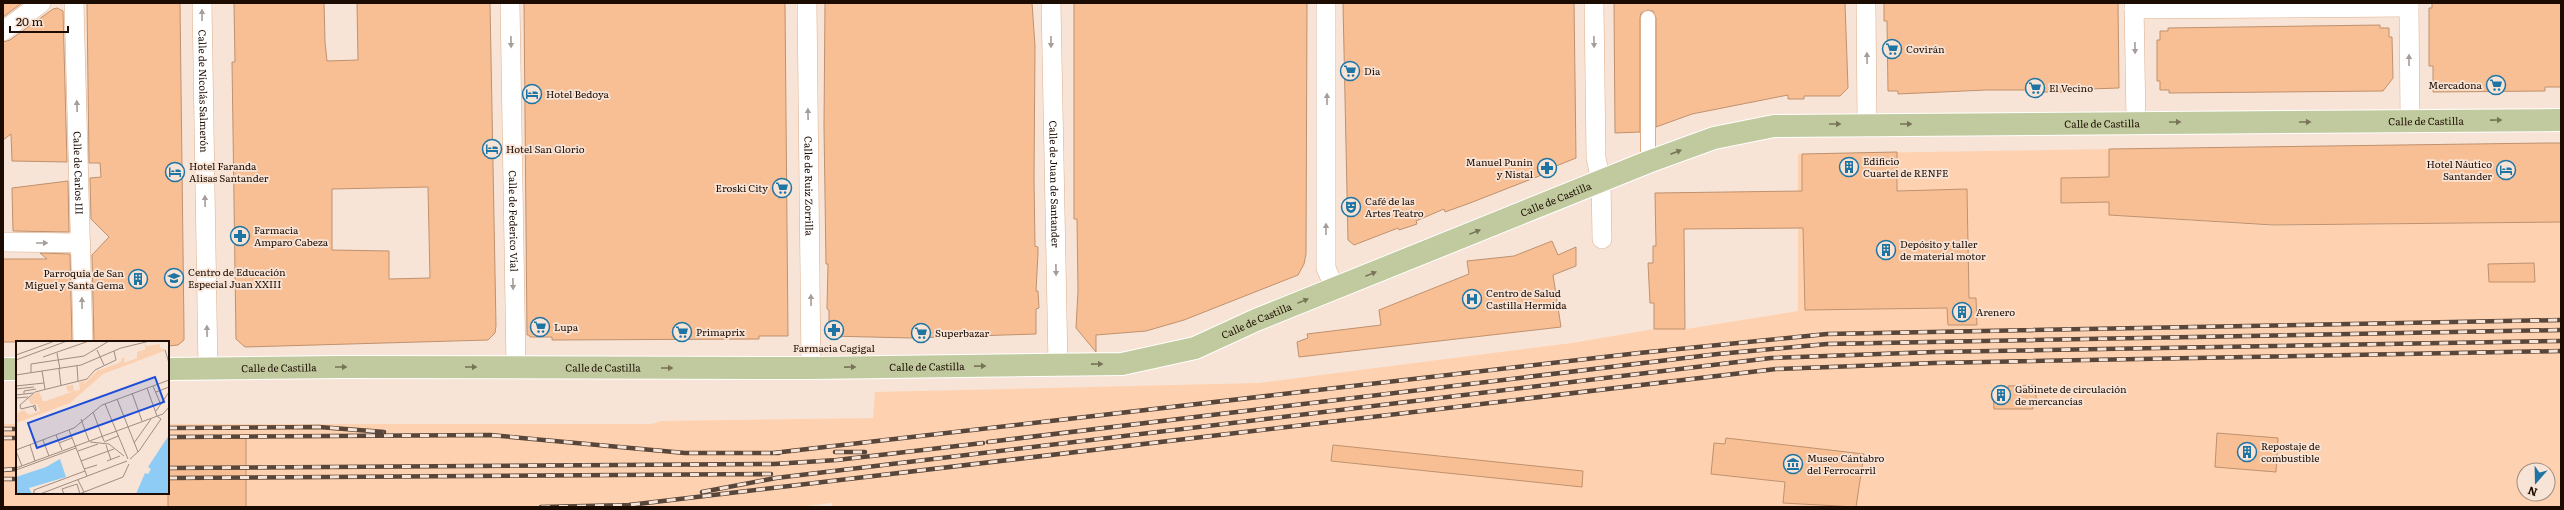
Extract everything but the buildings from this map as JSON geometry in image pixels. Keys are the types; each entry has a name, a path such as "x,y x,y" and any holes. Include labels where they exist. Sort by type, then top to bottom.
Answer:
{"main road":[{"name":"Calle de Castilla","path":"169,370 338,367 811,368 1122,364 1194,348 1256,320 1648,162 1714,138 1774,126 1867,124 2561,120"},
{"path":"3,369 16,369"}],"street":[{"path":"3,31 41,3"},
{"name":"Calle de Carlos III","path":"74,3 83,341"},
{"name":"Calle de Nicolás Salmerón","path":"202,3 208,370"},
{"name":"Calle de Federico Vial","path":"510,3 514,343 516,367"},
{"name":"Calle de Ruiz Zorrilla","path":"807,3 811,368"},
{"name":"Calle de Juan de Santander","path":"1051,3 1058,365"},
{"path":"1326,3 1326,268 1335,289"},
{"path":"1594,3 1596,158 1601,180 1602,239"},
{"path":"1866,3 1867,124"},
{"path":"2136,122 2134,6 2409,5 2410,122"},
{"path":"1648,18 1648,162"},
{"path":"3,242 81,243"}],"shaded area":[{"path":"2109,149 2110,215 2272,226 2561,222 2561,507 832,507 832,503 798,507 3,507 3,424 16,424 16,494 169,494 169,424 651,424 661,421 873,418 875,392 1258,383 1572,343 1654,329 1686,329 1798,311 1798,154"}],"railway":[{"path":"773,453 1639,353 1827,334 2561,320"},
{"path":"988,442 1718,354 1827,344 2561,330"},
{"path":"702,492 776,478 1771,358 1934,352 2561,341"},
{"path":"541,507 629,505 1776,369 1934,363 2561,351"},
{"path":"169,428 319,427 384,432"},
{"path":"3,429 16,429"},
{"path":"169,437 490,435 685,453 779,453"},
{"path":"3,438 16,438"},
{"path":"169,468 774,464 837,460 983,443"},
{"path":"835,452 865,452"},
{"path":"3,470 16,469"},
{"path":"169,478 771,474"},
{"path":"3,479 16,479"}],"place":[{"name":"Covirán","path":"1892,49"},
{"name":"Dia","path":"1350,71"},
{"name":"Mercadona","path":"2496,85"},
{"name":"El Vecino","path":"2035,88"},
{"name":"Hotel Bedoya","path":"532,94"},
{"name":"Hotel San Glorio","path":"492,149"},
{"name":"Edificio Cuartel de RENFE","path":"1849,167"},
{"name":"Manuel Punin y Nistal","path":"1547,168"},
{"name":"Hotel Náutico Santander","path":"2506,170"},
{"name":"Hotel Faranda Alisas Santander","path":"175,172"},
{"name":"Eroski City","path":"782,188"},
{"name":"Café de las Artes Teatro","path":"1351,207"},
{"name":"Farmacia Amparo Cabeza","path":"240,236"},
{"name":"Depósito y taller de material motor","path":"1886,250"},
{"name":"Centro de Educación Especial Juan XXIII","path":"174,278"},
{"name":"Parroquia de San Miguel y Santa Gema","path":"138,279"},
{"name":"Centro de Salud Castilla Hermida","path":"1472,299"},
{"name":"Arenero","path":"1962,312"},
{"name":"Lupa","path":"540,327"},
{"name":"Farmacia Cagigal","path":"834,330"},
{"name":"Primaprix","path":"682,332"},
{"name":"Superbazar","path":"921,333"},
{"name":"Gabinete de circulación de mercancías","path":"2001,395"},
{"name":"Repostaje de combustible","path":"2247,452"},
{"name":"Museo Cántabro del Ferrocarril","path":"1793,464"}]}
